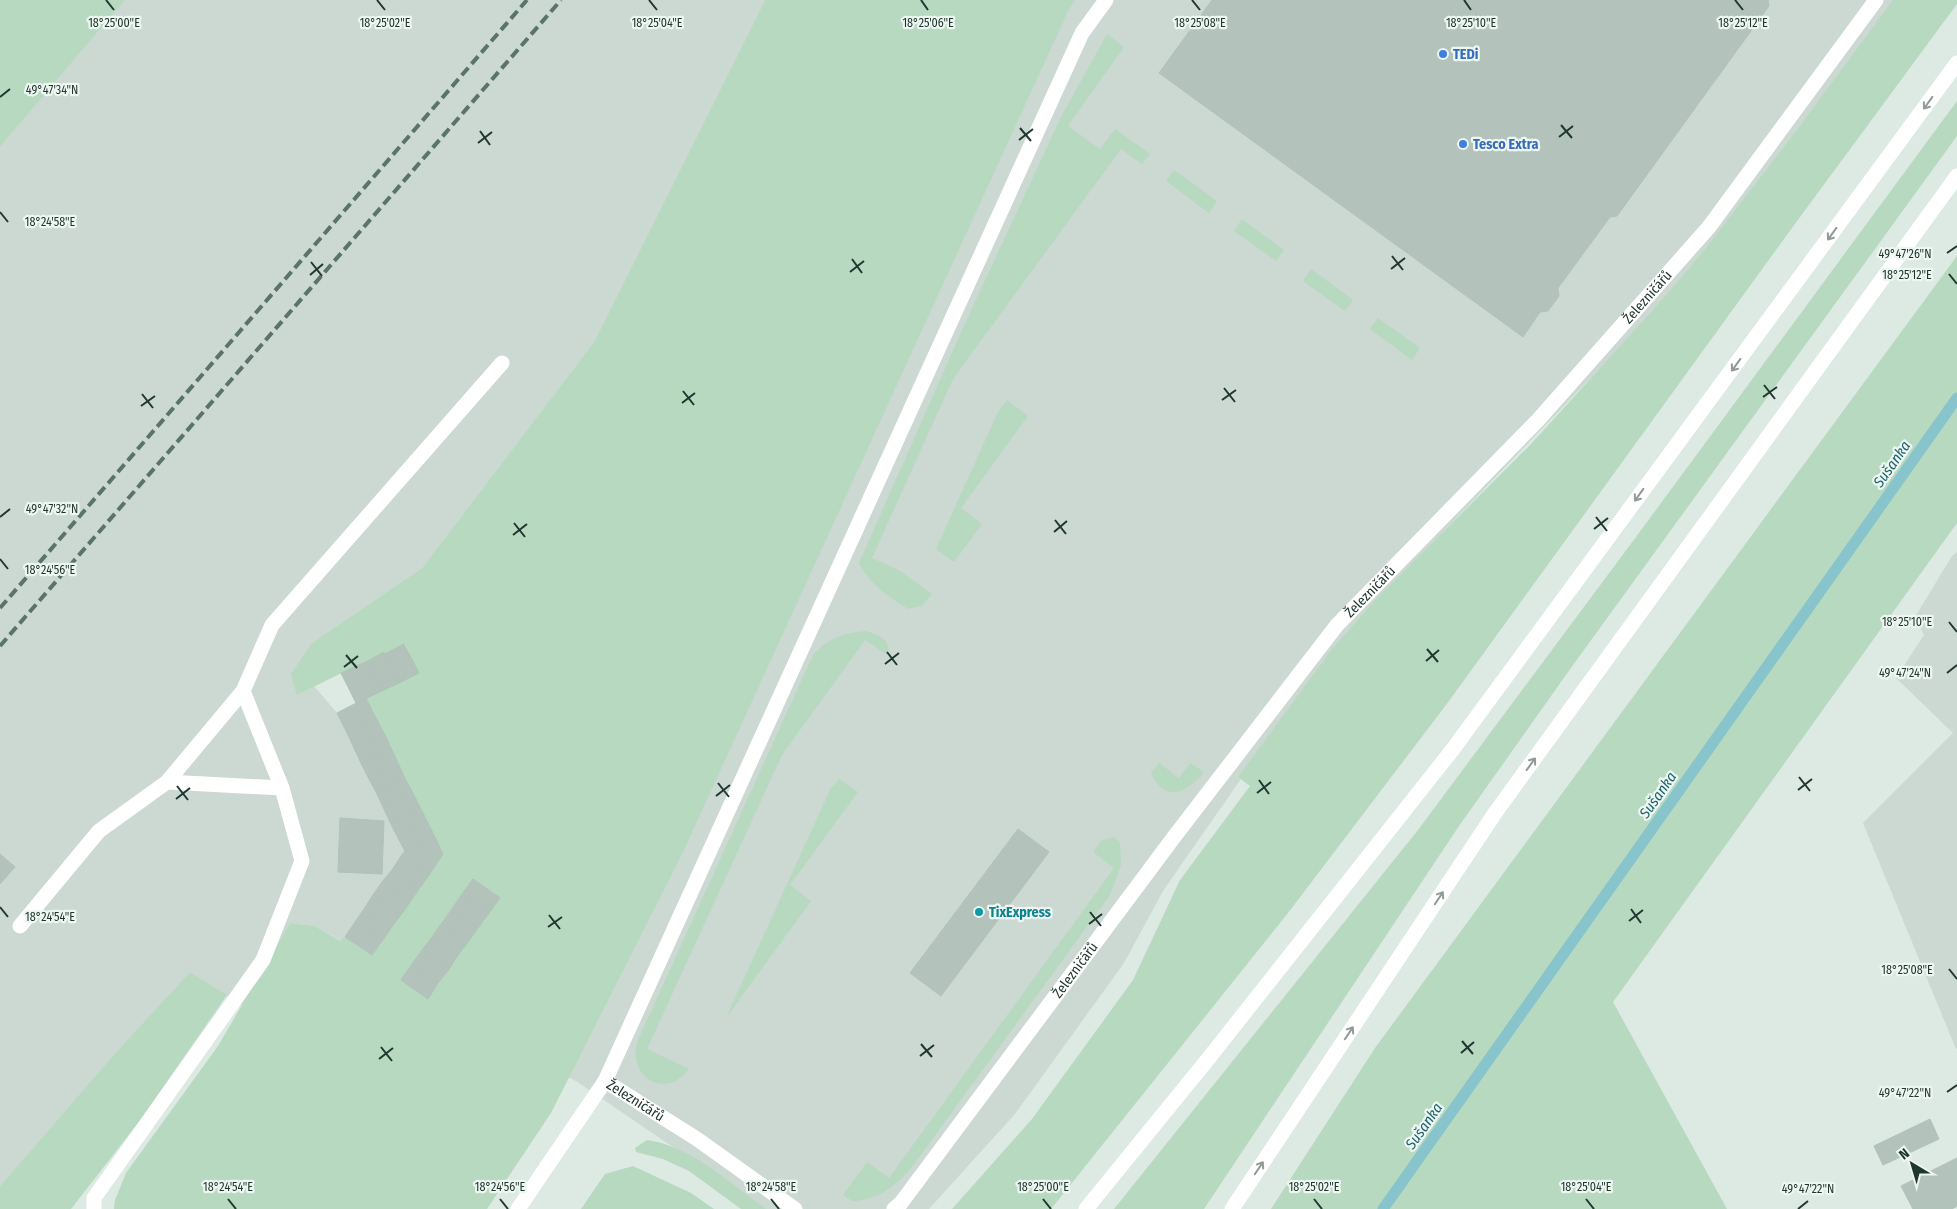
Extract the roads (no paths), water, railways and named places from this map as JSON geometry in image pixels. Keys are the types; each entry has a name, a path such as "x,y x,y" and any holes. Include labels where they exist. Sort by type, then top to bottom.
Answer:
{"street":[{"path":"605,1081 1082,33 1106,0"},
{"name":"Železničářů","path":"894,1209 901,1204 1168,845 1337,625 1538,420 1709,226 1876,0"},
{"path":"1086,1209 1208,1059 1453,749 1957,64"},
{"path":"1232,1209 1495,813 1957,176"},
{"path":"20,926 99,831 167,782 243,691 272,625 502,363"},
{"path":"94,1209 94,1198 263,960 302,860 282,788 243,691"},
{"path":"167,782 282,788"},
{"name":"Železničářů","path":"518,1209 605,1081 697,1139 795,1209"}],"waterway":[{"name":"Sušanka","path":"1383,1209 1957,398"}],"railway":[{"path":"0,608 527,0"},
{"path":"0,646 561,0"}],"place":[{"name":"TEDi","path":"1443,54"},
{"name":"Tesco Extra","path":"1463,144"},
{"name":"TixExpress","path":"979,912"}]}
